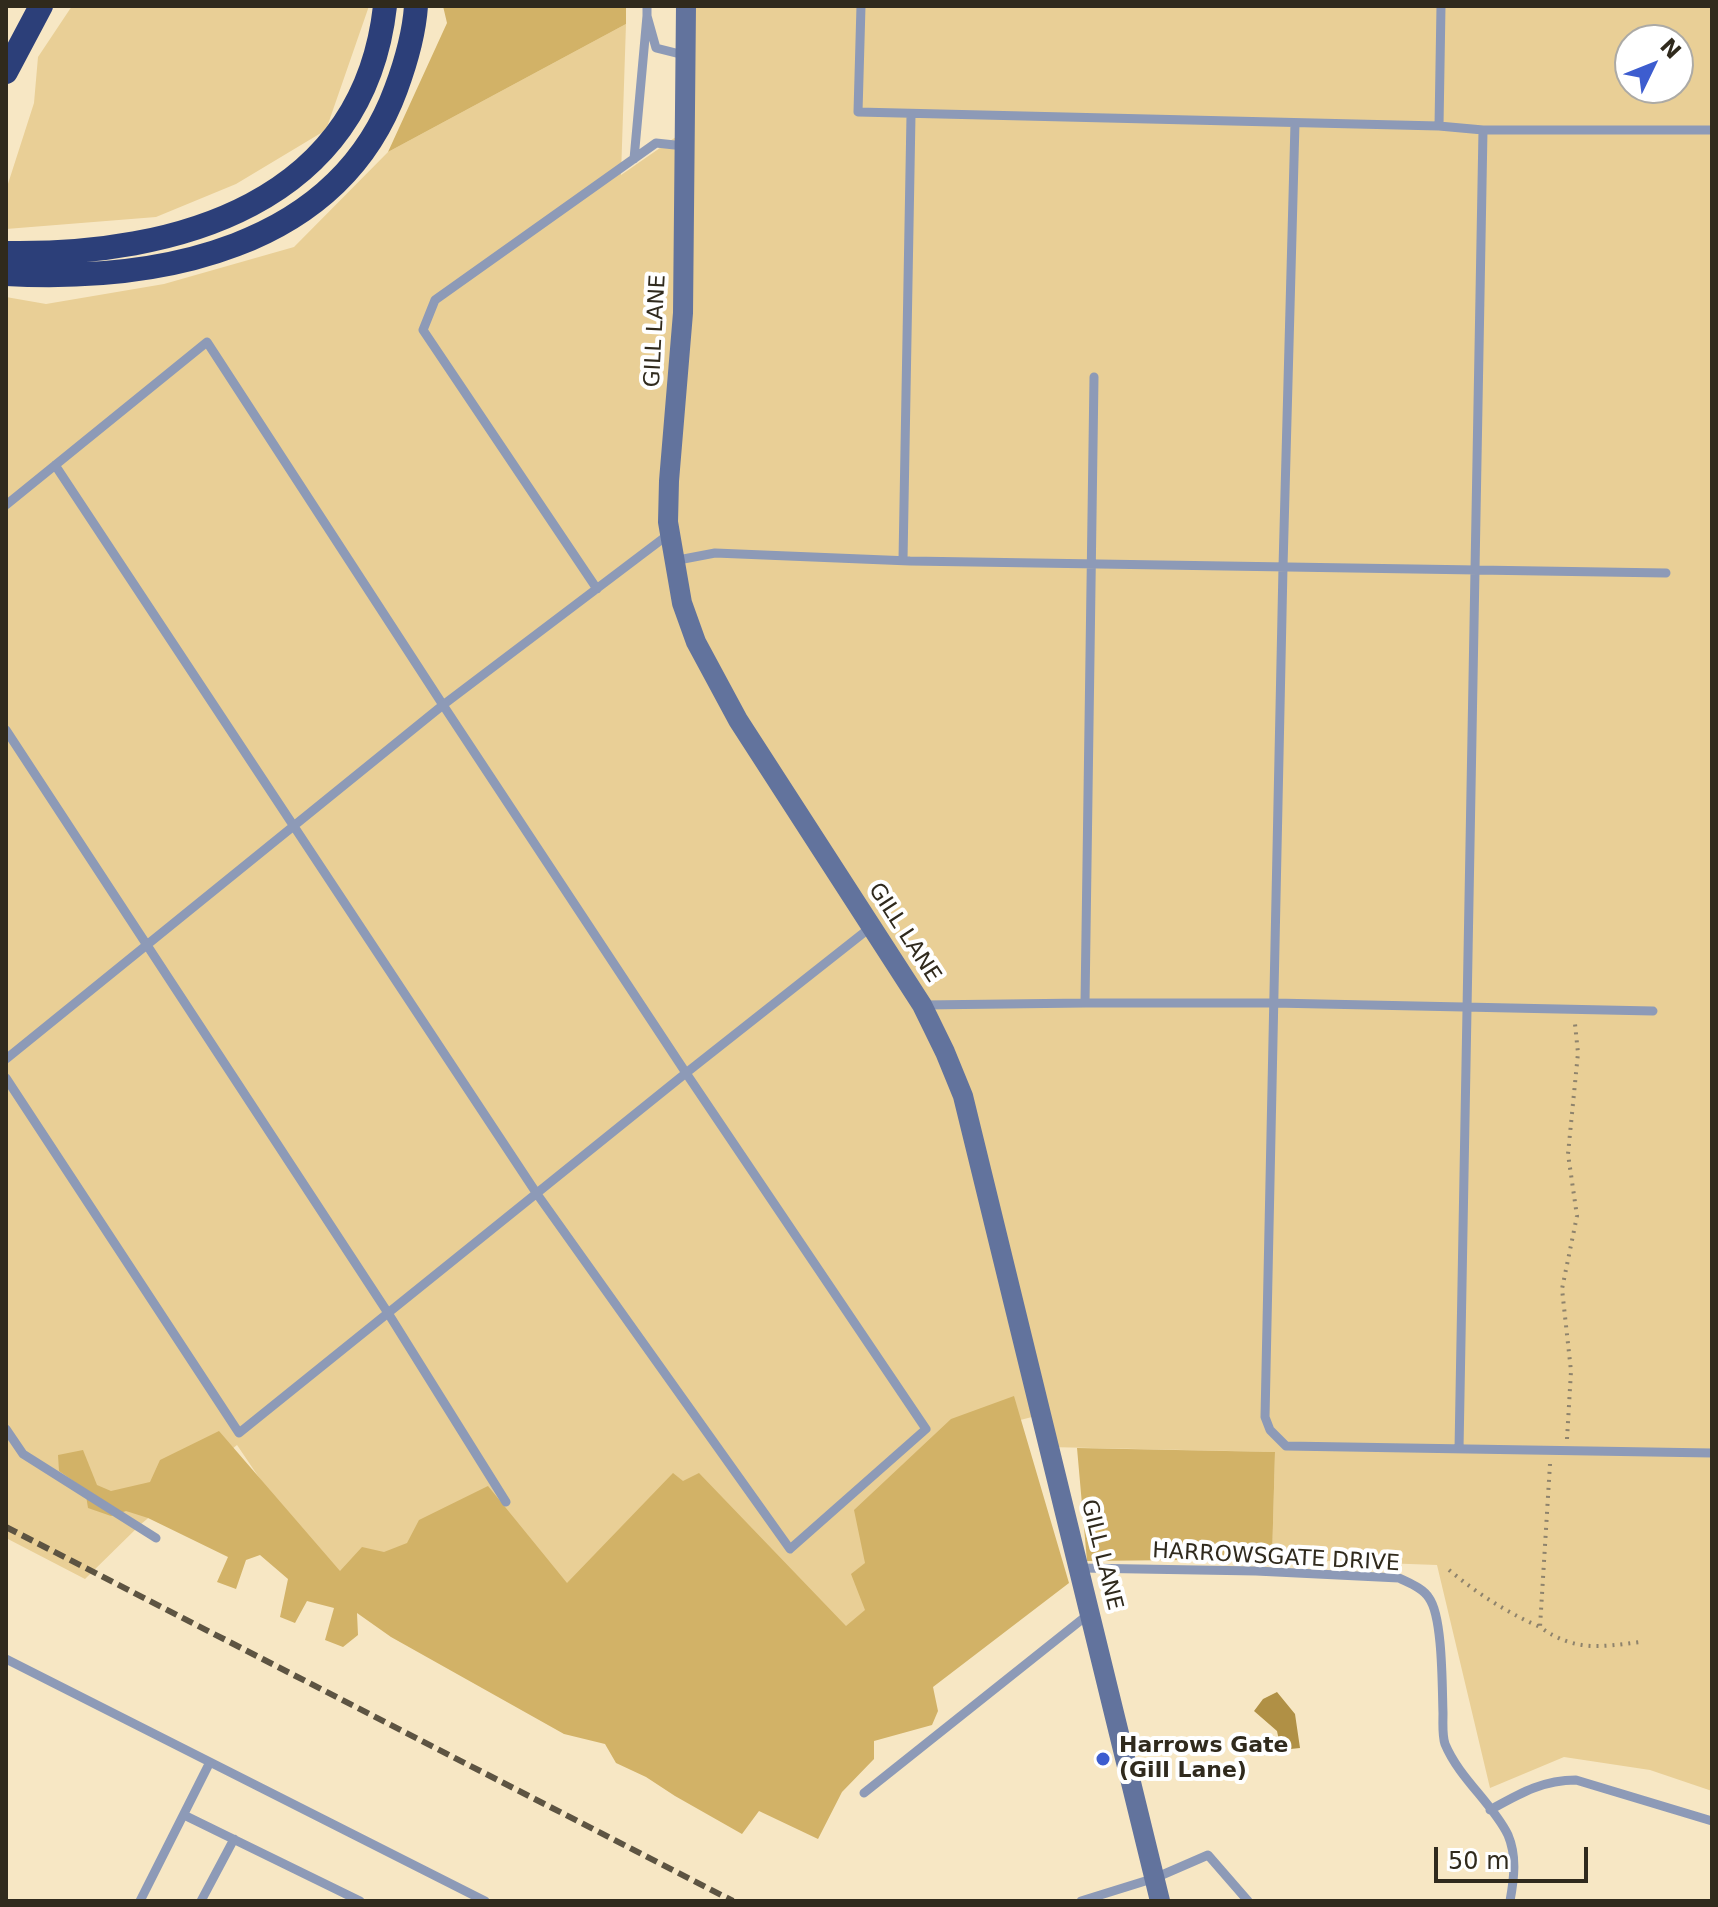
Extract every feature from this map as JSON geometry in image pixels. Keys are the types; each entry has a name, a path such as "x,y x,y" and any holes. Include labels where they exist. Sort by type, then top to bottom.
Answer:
{"highway":[{"path":"6,72 41,6"},
{"path":"6,274 80,263 129,245 196,228 262,200 298,176 325,149 359,98 377,55 385,6"},
{"path":"6,253 80,263 160,266 212,254 260,235 307,207 356,159 385,114 405,64 416,6"}],"street":[{"name":"GILL LANE","path":"686,6 683,313 669,481 669,534 682,603 696,642 738,720 922,1005 963,1096 1048,1448 1081,1568 1121,1750 1160,1901"}],"lane":[{"path":"861,6 858,112 1439,126 1483,130 1712,130"},
{"path":"1439,126 1441,6"},
{"path":"647,11 656,48 686,56"},
{"path":"634,159 647,11"},
{"path":"903,560 911,115"},
{"path":"1295,123 1265,1417 1270,1430 1286,1446 1712,1453"},
{"path":"1459,1449 1483,130"},
{"path":"597,589 423,330 435,300 656,143 685,146"},
{"path":"6,505 55,465 207,342 686,1073 926,1429 790,1549 537,1194 55,465"},
{"path":"1085,1003 1094,377"},
{"path":"6,1059 443,705 669,534"},
{"path":"673,561 715,553 1092,564 1666,573"},
{"path":"6,730 388,1313 506,1502"},
{"path":"6,1078 239,1433 871,927"},
{"path":"922,1005 1274,1003 1653,1011"},
{"path":"6,1429 23,1454 156,1538"},
{"name":"HARROWSGATE DRIVE","path":"1081,1568 1256,1571 1399,1578 1417,1587 1429,1598 1435,1611 1444,1742 1471,1787 1507,1834 1513,1854 1514,1877 1510,1901"},
{"path":"864,1793 1091,1612"},
{"path":"6,1659 485,1901"},
{"path":"140,1901 210,1762"},
{"path":"1490,1810 1530,1787 1553,1780 1576,1780 1712,1821"},
{"path":"184,1815 360,1901"},
{"path":"201,1901 234,1839"},
{"path":"1081,1901 1155,1878 1208,1855 1248,1901"},
{"path":"461,1901 466,1891"}],"path":[{"path":"1566,1450 1571,1371 1562,1289 1577,1216 1568,1154 1578,1053 1574,1010"},
{"path":"1540,1627 1551,1450"},
{"path":"1449,1570 1489,1601 1557,1639 1597,1648 1640,1642"}],"shaded area":[{"path":"72,6 369,6 326,130 236,184 156,217 6,229 6,190 34,103 38,57"},
{"path":"443,6 626,6 626,24 388,152 447,23"},
{"path":"685,6 1712,6 1712,1791 1650,1770 1564,1757 1490,1788 1437,1565 1272,1559 1275,1452 1048,1447 1036,1416 961,1435 896,1608 842,1646 571,1605 338,1594 237,1445 141,1524 85,1579 6,1538 6,297 46,304 164,284 294,247 388,152 626,24 621,175 683,132"},
{"path":"1014,1396 1069,1583 933,1687 938,1711 932,1725 874,1741 874,1759 842,1792 818,1839 759,1811 742,1834 646,1777 616,1763 605,1744 564,1734 391,1637 357,1613 358,1635 343,1647 325,1640 334,1608 307,1601 295,1623 280,1617 288,1579 260,1555 246,1560 236,1589 217,1582 228,1557 148,1518 126,1511 111,1516 88,1508 85,1489 59,1471 58,1455 83,1450 97,1485 111,1491 150,1482 160,1460 219,1431 340,1571 362,1547 384,1552 407,1543 419,1520 488,1486 567,1583 673,1473 683,1481 699,1473 846,1626 865,1610 851,1574 865,1563 854,1510 951,1419"},
{"path":"1077,1448 1275,1452 1272,1559 1087,1561"},
{"path":"1277,1692 1295,1714 1300,1748 1281,1750 1277,1731 1254,1711 1263,1699"}],"railway":[{"path":"6,1527 733,1901"}],"place":[{"name":"Harrows Gate (Gill Lane)","path":"1103,1759"}]}
